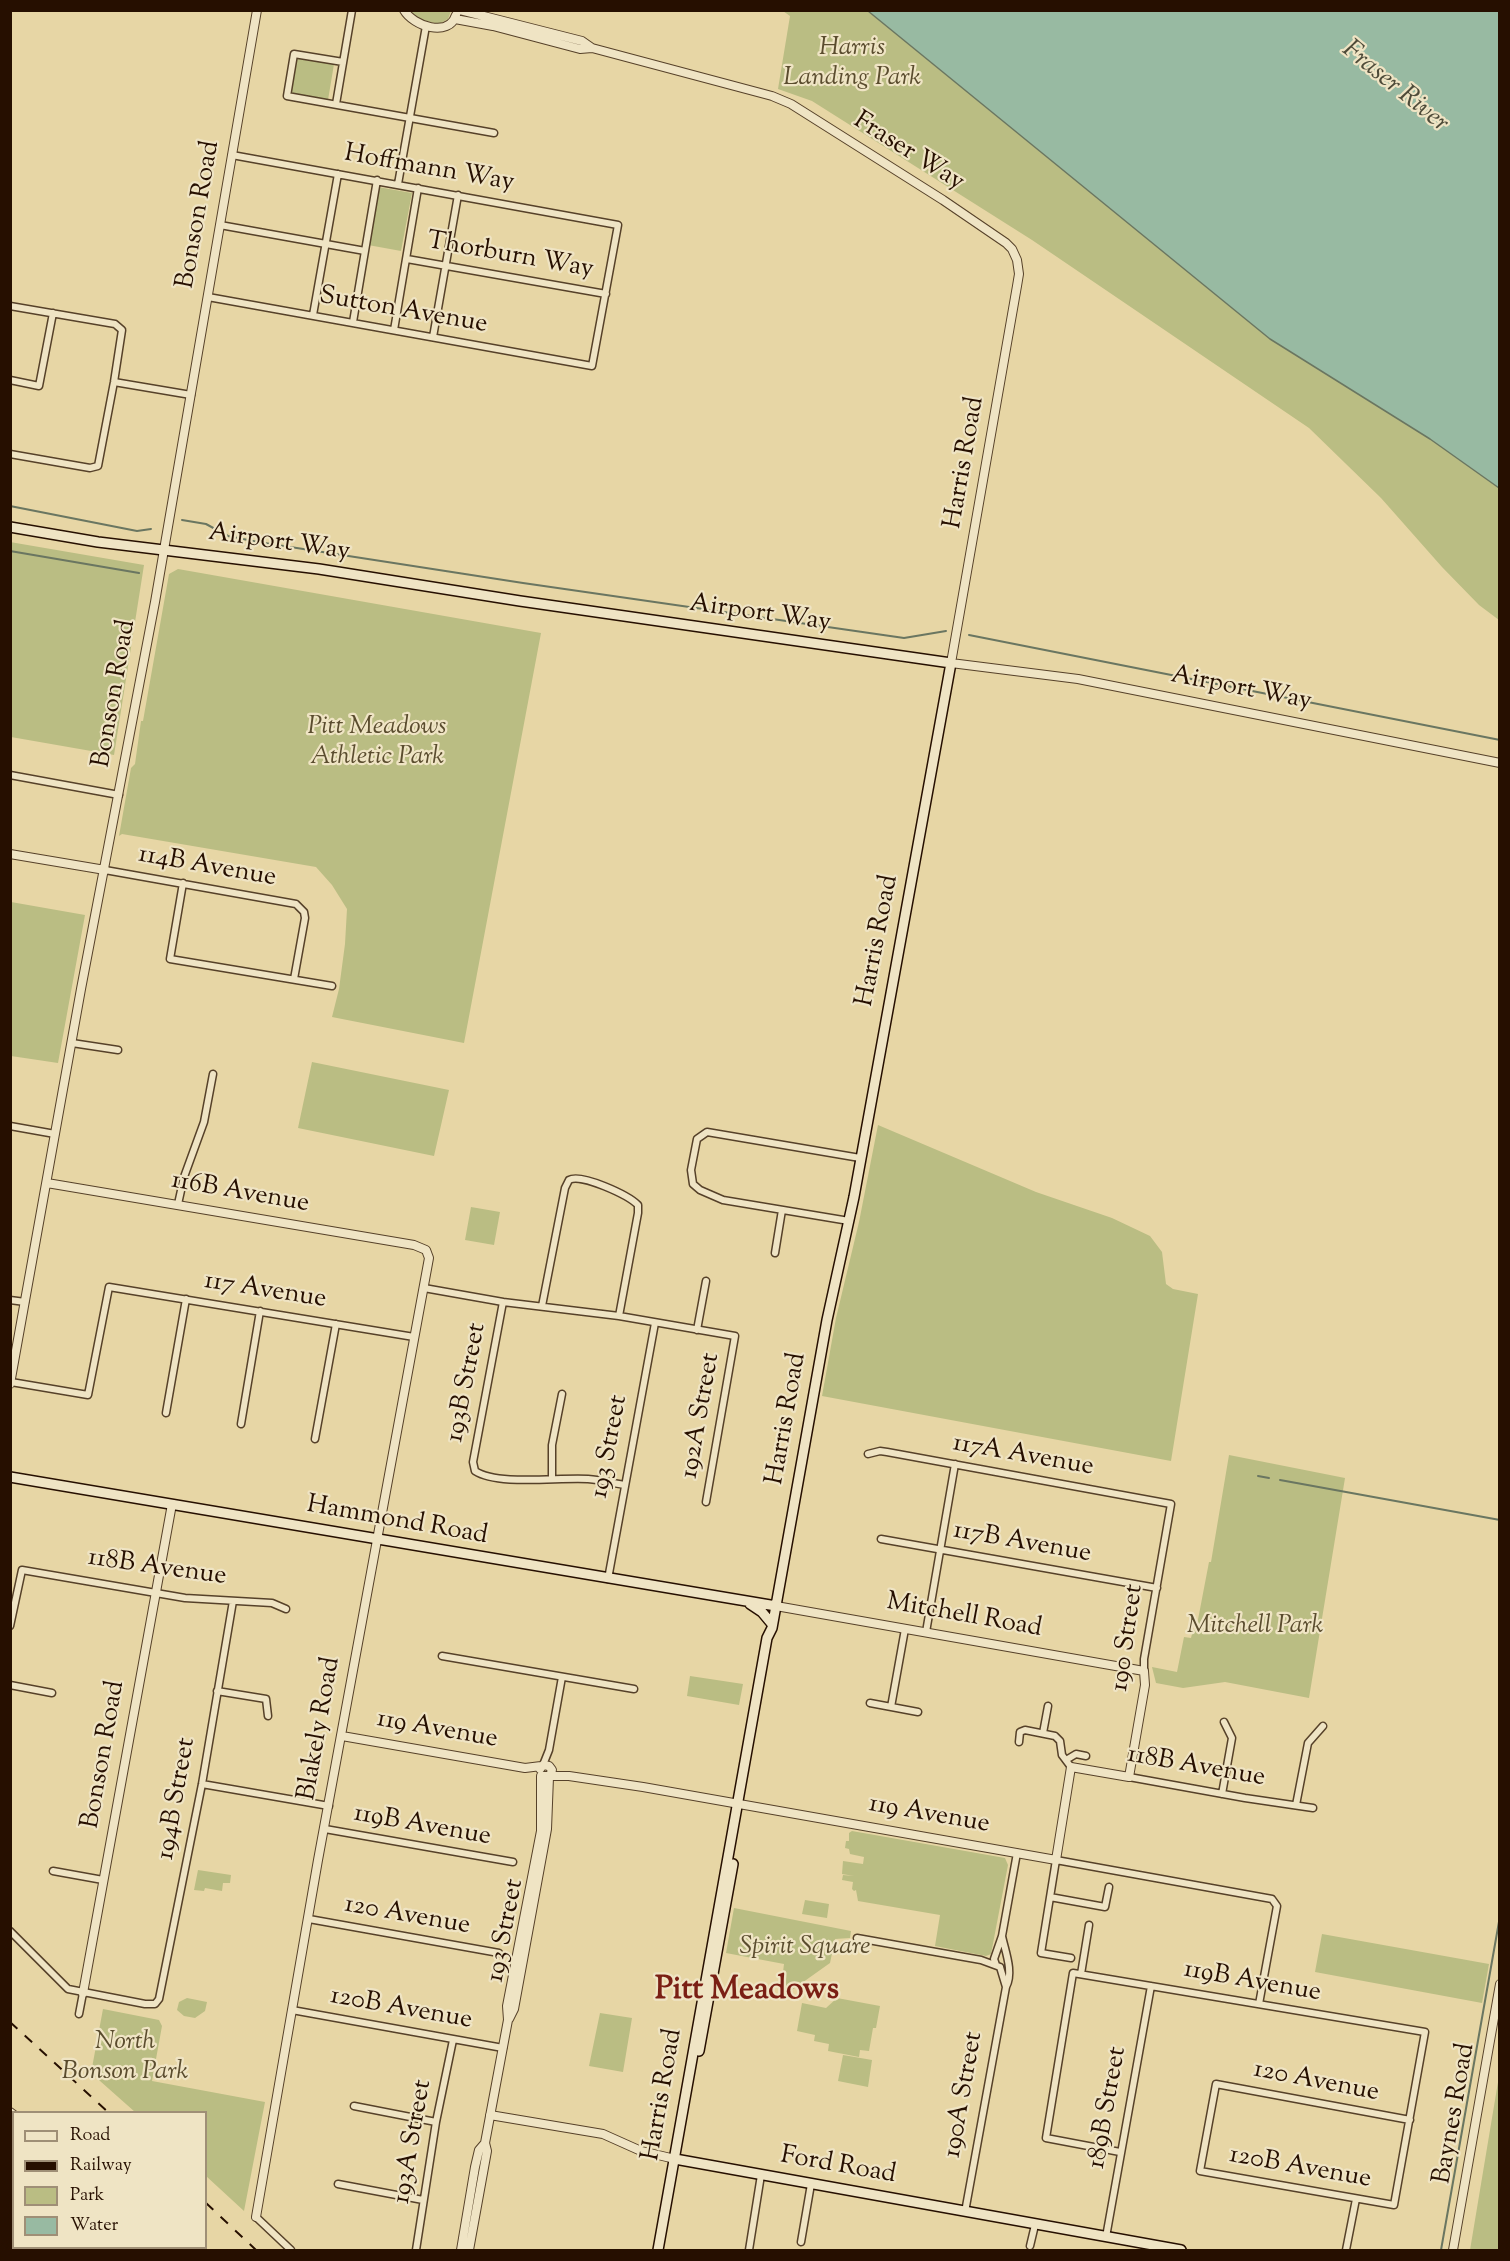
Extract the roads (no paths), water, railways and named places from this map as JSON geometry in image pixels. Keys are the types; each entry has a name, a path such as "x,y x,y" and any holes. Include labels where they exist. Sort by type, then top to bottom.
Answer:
{"main road":[{"name":"Airport Way","path":"10,527 98,542 319,569 516,601 951,663"},
{"name":"Harris Road","path":"664,2250 691,2082 740,1804 773,1639 772,1626 825,1330 849,1221 951,663"},
{"name":"Hammond Road","path":"10,1478 776,1606"},
{"path":"742,1600 760,1611 772,1626"},
{"name":"Harris Road","path":"658,2250 678,2159"},
{"name":"Ford Road","path":"678,2159 1181,2250"}],"street":[{"name":"Bonson Road","path":"11,1383 191,395 257,10"},
{"path":"336,104 352,10"},
{"path":"404,10 411,20 426,26 443,27 455,19 459,10"},
{"name":"Fraser Way","path":"459,10 582,41 591,48"},
{"name":"Fraser Way","path":"455,19 493,26 580,49 591,48 772,96 791,104 983,226 1006,243 1017,260"},
{"path":"398,184 426,26"},
{"path":"343,63 294,54 287,96 494,133"},
{"name":"Hoffmann Way","path":"232,155 618,225 606,294"},
{"path":"313,315 338,174"},
{"path":"353,322 377,180"},
{"path":"394,330 418,188"},
{"path":"433,337 458,195"},
{"path":"220,225 364,251"},
{"name":"Thorburn Way","path":"406,259 606,294"},
{"name":"Harris Road","path":"951,663 1005,361 1019,273 1017,260"},
{"name":"Sutton Avenue","path":"208,297 592,366 606,294"},
{"path":"10,306 115,324 121,327 122,336 99,464 96,468 10,454"},
{"path":"10,380 39,386 53,313"},
{"path":"114,382 191,395"},
{"name":"Airport Way","path":"951,663 1078,679 1500,763"},
{"path":"10,775 119,795"},
{"path":"10,854 105,870"},
{"name":"114B Avenue","path":"105,870 290,902 301,908 305,918 294,979"},
{"path":"183,883 170,959 332,986"},
{"path":"72,1042 118,1050"},
{"path":"178,1204 184,1178 204,1122 213,1074"},
{"path":"10,1125 55,1134"},
{"path":"849,1221 723,1200 700,1190 691,1180 693,1158 697,1139 711,1132 860,1158"},
{"path":"542,1306 566,1183 573,1178 612,1190 638,1205 619,1316"},
{"name":"116B Avenue","path":"47,1183 404,1243 426,1250"},
{"path":"775,1253 782,1210"},
{"name":"Blakely Road","path":"256,2217 376,1540 429,1262 426,1250"},
{"path":"424,1288 503,1302 619,1316 698,1330 706,1281"},
{"name":"117 Avenue","path":"11,1383 88,1395 109,1287 414,1337"},
{"path":"166,1413 186,1299"},
{"path":"10,1300 25,1302"},
{"name":"193B Street","path":"503,1302 473,1462 476,1471 483,1475 502,1478 552,1479"},
{"path":"241,1424 260,1311"},
{"name":"193 Street","path":"608,1579 655,1323"},
{"path":"315,1439 336,1324"},
{"name":"192A Street","path":"698,1330 735,1336 706,1502"},
{"path":"562,1394 552,1445 552,1479 588,1479 625,1485"},
{"name":"117A Avenue","path":"868,1454 880,1451 1171,1504"},
{"path":"926,1632 955,1464"},
{"name":"Bonson Road","path":"79,2014 172,1504"},
{"name":"190 Street","path":"1129,1777 1145,1685 1144,1659 1171,1504"},
{"name":"117B Avenue","path":"881,1539 1156,1588"},
{"name":"118B Avenue","path":"10,1626 22,1570 185,1598 272,1603 285,1609"},
{"name":"194B Street","path":"83,1993 145,2004 157,2002 162,1990 202,1784 233,1601"},
{"name":"Mitchell Road","path":"776,1606 1144,1671"},
{"path":"891,1707 905,1629"},
{"path":"442,1656 634,1689"},
{"name":"193 Street","path":"469,2250 490,2115 508,2020 514,2009 547,1829 546,1771 562,1677"},
{"path":"10,1685 52,1693"},
{"path":"217,1691 266,1699 268,1716"},
{"path":"870,1703 918,1712"},
{"path":"1043,1733 1048,1706"},
{"path":"1222,1794 1232,1738 1224,1722"},
{"path":"1296,1805 1308,1743 1323,1726"},
{"path":"1019,1742 1020,1732 1025,1730 1055,1736 1060,1741 1062,1755 1071,1767 1041,1953 1071,1958"},
{"name":"119 Avenue","path":"342,1736 1272,1899 1277,1906 1259,2004"},
{"path":"1066,1760 1076,1754 1086,1756"},
{"name":"118B Avenue","path":"1071,1767 1313,1808"},
{"name":"119B Avenue","path":"202,1784 329,1806"},
{"name":"119B Avenue","path":"325,1829 513,1862"},
{"name":"190A Street","path":"1006,1987 995,1957 1002,1936 1017,1853"},
{"path":"53,1871 103,1880"},
{"path":"1050,1897 1105,1907 1109,1887"},
{"name":"120 Avenue","path":"309,1919 499,1953"},
{"path":"1081,1974 1089,1925"},
{"path":"10,1931 65,1987 83,1993"},
{"name":"190A Street","path":"965,2212 1010,1975 1002,1936"},
{"path":"857,1938 981,1960 998,1966 1004,1966 1006,1958 1001,1954 981,1960"},
{"name":"119B Avenue","path":"1120,2152 1046,2138 1073,1973 1425,2032 1410,2120"},
{"name":"Baynes Road","path":"1453,2250 1500,1984"},
{"name":"189B Street","path":"1106,2237 1151,1986"},
{"name":"120B Avenue","path":"292,2010 503,2048"},
{"name":"193A Street","path":"416,2250 436,2122 453,2040"},
{"name":"120 Avenue","path":"1200,2172 1216,2084 1410,2120"},
{"path":"354,2106 436,2122"},
{"name":"Ford Road","path":"490,2115 603,2134 641,2151 678,2159"},
{"name":"120B Avenue","path":"1200,2172 1394,2205 1410,2120"},
{"name":"193 Street","path":"460,2250 475,2167 479,2150 485,2143"},
{"path":"749,2250 762,2175"},
{"path":"338,2184 423,2200"},
{"path":"801,2242 811,2184"},
{"path":"1346,2250 1356,2199"},
{"path":"256,2217 291,2250"},
{"path":"1030,2246 1035,2224"}],"water":[{"name":"Fraser River","path":"868,11 1499,11 1499,488 1430,439 1270,339"}],"waterway":[{"path":"10,506 137,531 151,529"},
{"path":"182,520 206,524 228,536 258,542 523,583 904,638 946,631"},
{"path":"10,551 139,573"},
{"path":"969,635 1500,740"},
{"path":"1258,1476 1269,1478"},
{"path":"1280,1480 1500,1520"},
{"path":"1441,2250 1500,1916"}],"railway":[{"path":"10,2022 107,2111"},
{"path":"207,2204 256,2250"}],"district":[{"name":"Pitt Meadows","path":"747,1993"}],"park label":[{"name":"Harris Landing Park","path":"852,65"},
{"name":"Pitt Meadows Athletic Park","path":"377,744"},
{"name":"Mitchell Park","path":"1255,1628"},
{"name":"Spirit Square","path":"805,1949"},
{"name":"North Bonson Park","path":"125,2059"}]}
